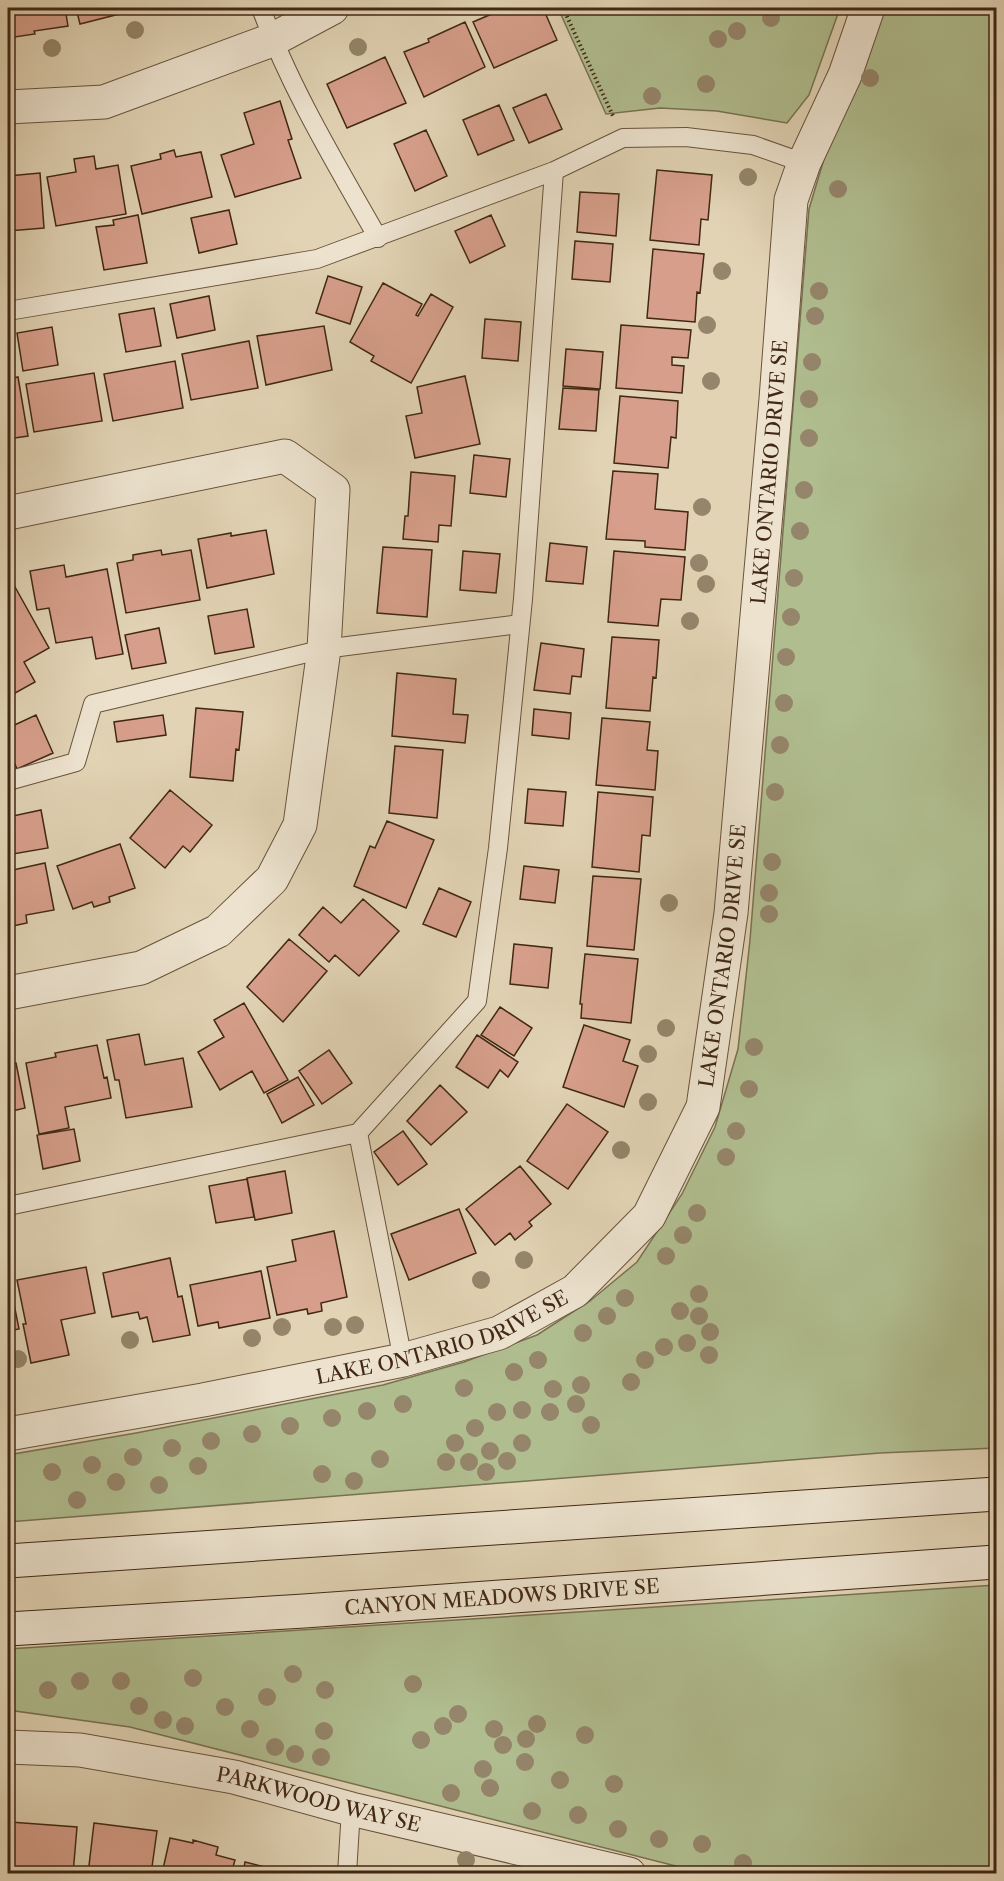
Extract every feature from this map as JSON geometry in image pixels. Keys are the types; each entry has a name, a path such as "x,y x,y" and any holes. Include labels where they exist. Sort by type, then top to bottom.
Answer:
{"street":[{"path":"8,107 104,102 272,40 332,8"},
{"name":"LAKE ONTARIO DRIVE SE","path":"8,1434 195,1402 403,1360 499,1333 575,1292 649,1216 703,1107 731,913 791,200 804,163 845,75 868,8"},
{"path":"8,513 285,456 333,490 324,649 300,825 272,879 218,931 141,968 8,993"},
{"path":"934,1497 996,1482"},
{"path":"8,1561 996,1494"},
{"name":"CANYON MEADOWS DRIVE SE","path":"8,1629 316,1611 996,1562"},
{"name":"PARKWOOD WAY SE","path":"8,1747 80,1750 234,1777 351,1809 629,1874"}],"lane":[{"path":"261,8 272,40 327,149 378,238"},
{"path":"8,311 317,260 554,171 623,138 686,137 753,145 804,163"},
{"path":"8,1206 358,1133 477,1001 498,848 520,624 554,171"},
{"path":"8,781 76,762 93,705 324,649 520,624"},
{"path":"358,1133 403,1360"},
{"path":"347,1874 351,1809"}],"path":[{"path":"563,8 623,138"}],"green space":[{"path":"558,8 840,8 809,95 787,123 717,111 660,108 606,114"},
{"path":"877,8 996,8 996,1448 880,1453 8,1522 8,1455 136,1433 383,1385 464,1362 537,1335 590,1301 637,1262 682,1194 715,1127 738,1049 750,940 809,209 833,129"},
{"path":"996,1585 996,1873 703,1873 130,1727 8,1710 8,1649"}],"building":[{"path":"8,8 65,8 68,26 8,38"},
{"path":"76,8 143,8 80,24"},
{"path":"500,8 543,8 557,40 494,68 473,22 501,10"},
{"path":"465,22 485,67 424,97 404,52 429,42 428,39"},
{"path":"385,57 406,103 347,128 327,84"},
{"path":"546,94 562,129 529,143 513,108"},
{"path":"280,101 292,139 288,140 301,178 235,197 221,155 254,144 244,113"},
{"path":"499,105 514,140 478,155 463,120"},
{"path":"426,130 447,176 415,191 394,144"},
{"path":"174,150 176,157 201,152 212,197 142,214 131,166 161,159 160,154"},
{"path":"94,156 96,169 118,165 126,214 56,226 47,177 76,172 74,159"},
{"path":"657,170 712,175 708,220 701,219 699,245 650,240"},
{"path":"40,173 44,228 8,231 8,176"},
{"path":"580,192 619,194 616,236 577,232"},
{"path":"229,210 237,244 199,253 191,218"},
{"path":"138,215 147,263 104,270 96,227 114,225 113,220"},
{"path":"491,215 505,246 470,263 455,231"},
{"path":"575,241 613,244 610,282 572,279"},
{"path":"653,249 704,254 700,293 697,292 695,322 647,318"},
{"path":"328,276 362,287 350,324 316,313"},
{"path":"383,283 422,304 416,315 418,316 431,294 453,307 411,383 371,361 374,356 350,342"},
{"path":"209,296 215,330 177,338 170,304"},
{"path":"154,308 161,346 126,352 119,314"},
{"path":"485,319 521,322 518,361 482,358"},
{"path":"621,325 691,330 688,358 672,357 672,365 684,366 682,393 616,388"},
{"path":"324,326 332,370 266,385 257,336"},
{"path":"52,327 58,365 23,371 17,333"},
{"path":"249,341 258,388 191,400 182,354"},
{"path":"566,349 603,352 600,389 563,386"},
{"path":"175,361 183,408 113,421 104,374"},
{"path":"94,373 102,421 34,432 26,384"},
{"path":"465,376 480,444 415,458 406,416 422,413 417,387"},
{"path":"18,377 28,436 8,439 8,379"},
{"path":"563,388 599,390 596,431 559,429"},
{"path":"620,396 678,401 676,438 671,437 668,468 614,463"},
{"path":"474,455 510,459 506,497 470,493"},
{"path":"613,471 658,474 655,509 688,512 685,550 645,547 645,541 606,539"},
{"path":"411,472 455,476 451,526 439,525 438,542 403,539 405,516 408,516"},
{"path":"266,530 274,574 207,588 198,539"},
{"path":"550,543 587,547 583,584 546,581"},
{"path":"383,547 432,550 427,617 377,613"},
{"path":"161,550 162,555 191,550 200,600 126,613 117,563 133,560 133,555"},
{"path":"463,551 500,554 496,593 460,590"},
{"path":"614,551 685,557 681,600 661,599 658,626 608,622"},
{"path":"64,565 66,577 107,569 123,654 96,659 92,637 56,643 49,608 37,610 30,571"},
{"path":"10,578 49,648 24,662 35,682 8,697 8,580"},
{"path":"247,609 254,647 215,654 208,616"},
{"path":"159,628 166,663 132,669 125,635"},
{"path":"612,637 659,640 656,678 653,677 650,711 606,708"},
{"path":"541,643 584,649 581,677 572,676 570,694 534,690"},
{"path":"397,673 456,679 453,714 468,715 465,743 392,736"},
{"path":"196,708 243,712 233,781 190,777"},
{"path":"534,709 571,713 569,739 532,735"},
{"path":"36,715 53,753 17,769 8,748 8,728"},
{"path":"163,715 166,735 117,742 114,722"},
{"path":"602,718 650,722 647,750 658,751 655,790 596,785"},
{"path":"395,746 443,750 437,818 389,813"},
{"path":"528,789 566,792 563,826 525,823"},
{"path":"170,790 212,825 190,852 183,846 165,868 130,838"},
{"path":"598,792 653,797 650,836 642,835 639,872 592,867"},
{"path":"41,810 48,848 13,854 8,817"},
{"path":"387,821 434,840 406,908 354,886 370,846 375,848"},
{"path":"120,844 135,888 109,897 110,902 94,907 92,902 73,909 57,866"},
{"path":"45,863 54,910 26,915 27,923 8,927 8,871"},
{"path":"524,866 559,870 555,903 520,899"},
{"path":"593,876 641,879 634,950 587,946"},
{"path":"439,888 471,902 456,937 423,924"},
{"path":"363,899 399,931 359,976 335,955 329,962 299,935 323,907 341,923"},
{"path":"289,939 327,971 283,1022 247,987"},
{"path":"514,944 552,948 548,988 510,984"},
{"path":"585,954 638,959 631,1023 581,1018 582,1004 580,1004"},
{"path":"244,1003 288,1080 264,1093 252,1071 220,1090 198,1052 224,1037 214,1020"},
{"path":"500,1007 532,1028 514,1056 481,1035"},
{"path":"584,1025 630,1040 623,1061 638,1066 624,1107 563,1087"},
{"path":"139,1034 145,1065 183,1058 192,1107 126,1118 119,1080 115,1080 107,1040"},
{"path":"477,1035 518,1062 508,1077 500,1070 488,1088 456,1067"},
{"path":"97,1045 111,1098 65,1107 69,1128 39,1134 26,1063 56,1057 55,1053"},
{"path":"329,1050 352,1083 322,1104 299,1071"},
{"path":"16,1063 25,1108 8,1112 8,1064"},
{"path":"298,1077 314,1105 282,1123 267,1094"},
{"path":"440,1085 467,1112 431,1145 407,1121"},
{"path":"567,1104 608,1132 568,1189 527,1161"},
{"path":"74,1129 80,1161 43,1169 37,1135"},
{"path":"403,1131 427,1164 398,1185 374,1152"},
{"path":"520,1166 551,1204 529,1222 532,1226 515,1240 510,1233 495,1245 466,1209"},
{"path":"285,1171 292,1213 255,1220 247,1178"},
{"path":"247,1179 254,1217 216,1223 209,1186"},
{"path":"459,1209 476,1253 409,1280 391,1234"},
{"path":"334,1231 347,1297 321,1303 322,1311 308,1314 307,1309 277,1315 267,1267 296,1261 292,1240"},
{"path":"170,1258 178,1297 182,1296 190,1335 153,1342 147,1317 140,1319 138,1312 112,1317 103,1273"},
{"path":"86,1267 95,1313 61,1320 69,1355 31,1363 17,1280"},
{"path":"261,1271 270,1318 219,1328 218,1322 198,1326 190,1285"},
{"path":"8,1279 19,1329 8,1331"},
{"path":"10,1822 77,1827 73,1874 8,1868"},
{"path":"94,1823 157,1831 151,1874 88,1874"},
{"path":"170,1838 193,1843 193,1840 218,1847 216,1855 235,1860 231,1874 165,1874 166,1869 163,1869"},
{"path":"245,1862 277,1870 278,1868 302,1874 243,1874"}]}
